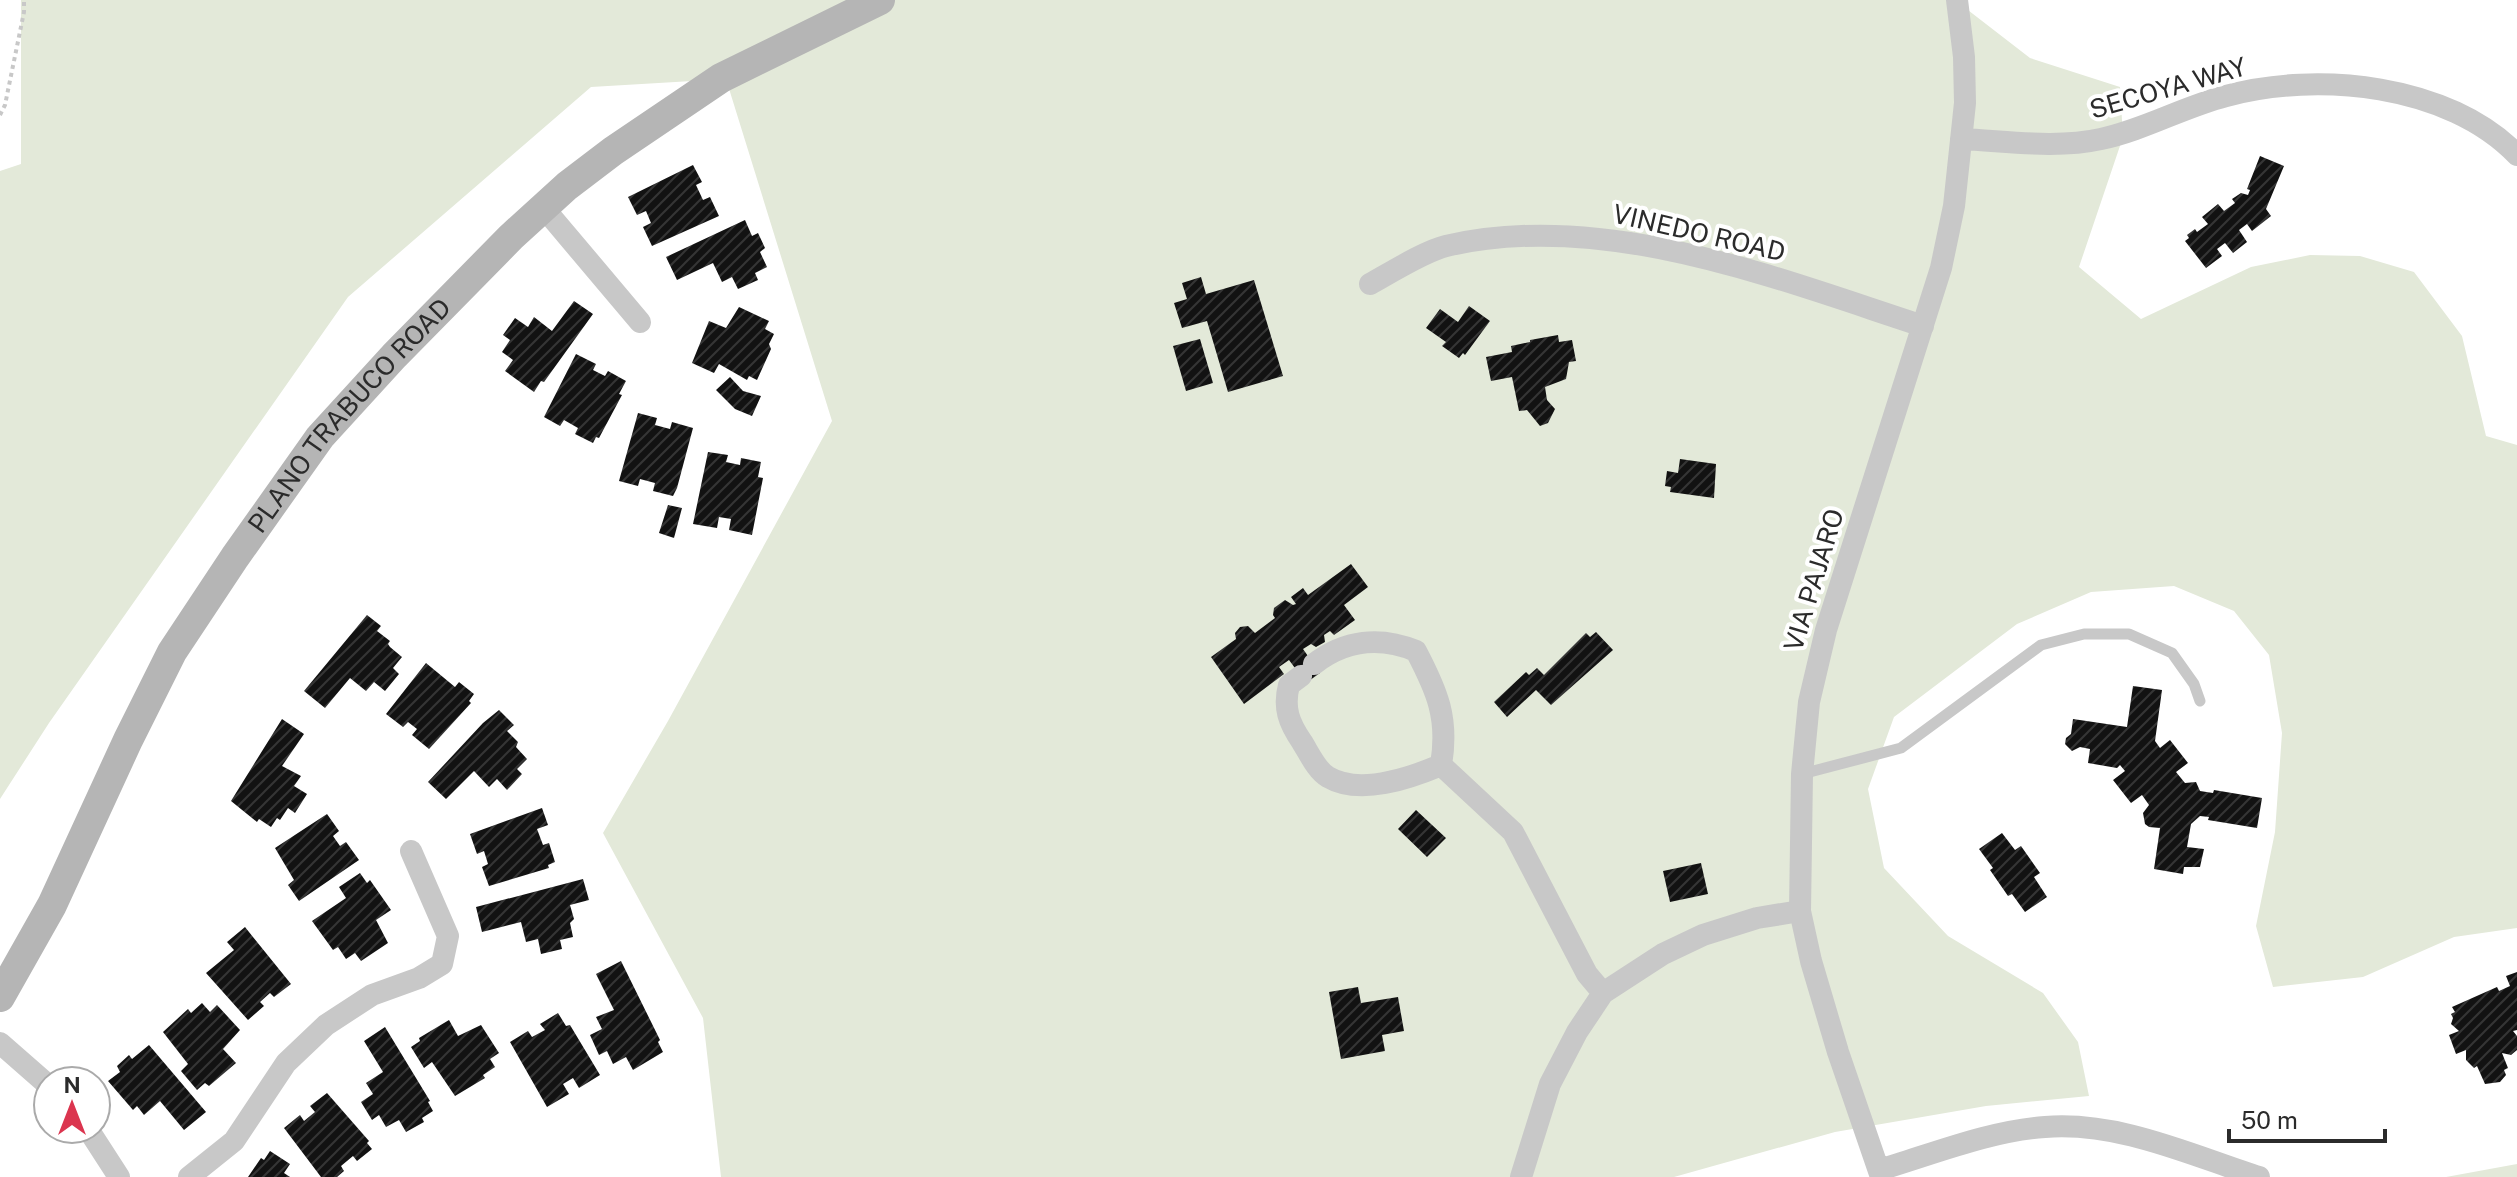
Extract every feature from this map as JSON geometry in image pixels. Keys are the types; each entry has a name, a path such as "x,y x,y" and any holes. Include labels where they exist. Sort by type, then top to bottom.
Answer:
{"street":[{"name":"PLANO TRABUCO ROAD","path":"0,997 52,905 172,652 320,437 394,356 543,207 613,151 721,78 880,0"},
{"name":"VIA PAJARO","path":"1880,1174 1838,1052 1800,911 1802,774 1809,702 1826,630 1944,256 1954,206 1965,103 1964,57 1957,0"},
{"name":"SECOYA WAY","path":"1961,139 2051,143 2100,139 2145,127 2230,94 2322,83 2356,84 2393,91 2437,106 2501,138 2517,155"},
{"path":"543,207 640,322"},
{"name":"VINEDO ROAD","path":"1370,284 1443,246 1510,237 1599,237 1688,254 1785,281 1923,326"},
{"path":"1361,642 1396,643 1416,651 1438,692 1444,725 1441,765 1409,779 1372,785 1341,782 1325,776 1286,714 1289,685 1330,652 1361,642"},
{"path":"1441,765 1513,832 1587,974 1603,993"},
{"path":"189,1177 234,1141 286,1063 326,1025 372,995 419,978 442,964 448,936 411,851"},
{"path":"1521,1177 1550,1084 1577,1032 1603,993 1663,954 1703,935 1757,918 1800,911"},
{"path":"0,1043 32,1071"},
{"path":"1880,1174 2003,1133 2046,1126 2090,1127 2127,1135 2259,1177"},
{"path":"98,1145 119,1177"}],"lane":[{"path":"1802,774 1901,748 2041,645 2084,634 2129,634 2172,653 2194,684 2200,701"}],"path":[{"path":"0,115 5,105 24,0"}],"green space":[{"path":"21,0 1961,0 1964,7 2030,58 2120,87 2123,137 2079,267 2141,319 2251,267 2310,255 2360,256 2414,272 2462,336 2486,436 2517,445 2517,928 2454,937 2363,977 2273,987 2256,926 2275,832 2282,733 2269,655 2234,611 2174,586 2091,592 2017,624 1894,717 1868,789 1884,868 1948,936 2043,993 2078,1042 2089,1096 1986,1106 1835,1132 1674,1177 721,1177 703,1018 603,833 668,721 832,421 726,79 591,87 348,297 49,723 0,799 0,171 21,164"},
{"path":"2517,1164 2517,1177 2446,1177"}],"building":[{"path":"2260,156 2284,166 2266,209 2271,216 2252,231 2247,224 2239,230 2247,242 2233,253 2225,243 2217,249 2222,256 2206,268 2185,241 2189,238 2187,235 2208,224 2202,217 2218,204 2224,211 2235,203 2232,199 2241,193 2248,195 2250,190 2247,189"},
{"path":"693,165 702,182 696,185 703,200 710,197 719,216 652,246 643,227 651,223 646,211 637,215 628,197"},
{"path":"745,220 752,236 758,233 765,248 760,252 767,267 755,273 758,280 738,289 732,277 722,282 713,263 677,280 666,257"},
{"path":"1201,277 1206,294 1254,280 1283,376 1228,392 1207,321 1182,328 1174,303 1187,299 1182,283"},
{"path":"574,301 593,314 534,392 505,371 513,360 502,352 510,340 503,335 515,318 528,327 534,317 552,331"},
{"path":"1469,306 1490,321 1465,355 1463,353 1459,358 1442,346 1446,342 1426,328 1440,309 1458,322"},
{"path":"739,307 769,321 765,329 774,334 757,380 749,376 747,380 719,364 714,373 692,363 709,321 726,328"},
{"path":"1558,335 1559,342 1572,340 1576,361 1569,362 1566,379 1545,387 1547,400 1555,409 1548,423 1540,426 1527,410 1519,411 1512,377 1491,381 1486,357 1512,352 1511,346 1530,340"},
{"path":"1200,339 1213,383 1186,391 1173,346"},
{"path":"576,354 596,364 593,370 605,376 608,371 626,381 619,394 622,395 599,438 596,437 593,443 575,434 578,428 564,420 560,426 544,417"},
{"path":"730,377 743,391 761,396 752,416 735,409 716,390"},
{"path":"638,413 657,418 655,425 670,429 672,422 693,428 673,496 653,491 655,483 640,479 638,486 619,481"},
{"path":"708,452 728,455 726,462 740,465 741,458 761,462 758,477 763,478 752,535 729,530 731,519 719,517 717,528 693,524"},
{"path":"1680,459 1716,464 1714,498 1670,492 1671,487 1665,486 1667,471 1678,473"},
{"path":"668,505 682,508 674,538 659,533"},
{"path":"1351,564 1368,587 1344,605 1355,620 1334,635 1330,631 1324,635 1325,642 1303,649 1320,673 1306,683 1289,660 1279,667 1284,674 1244,704 1211,657 1236,639 1235,633 1240,627 1248,626 1255,633 1275,618 1274,608 1285,600 1296,604 1291,597 1303,588 1308,595"},
{"path":"367,615 381,626 377,631 390,641 390,647 402,657 393,668 399,674 385,691 374,682 366,691 350,678 325,708 304,691"},
{"path":"1596,632 1613,650 1551,705 1536,690 1507,717 1494,702 1526,672 1529,675 1537,668 1544,675 1586,633 1590,637"},
{"path":"426,663 455,687 459,682 474,694 469,701 471,703 429,749 412,735 417,729 408,722 403,727 386,714"},
{"path":"2133,686 2162,690 2155,741 2160,748 2170,740 2188,763 2176,772 2185,783 2196,782 2200,791 2213,793 2214,790 2262,798 2257,828 2200,816 2191,824 2187,847 2204,849 2200,867 2184,867 2183,874 2154,869 2160,828 2145,824 2143,813 2149,805 2142,795 2131,803 2113,780 2125,771 2120,765 2117,768 2088,763 2090,749 2080,747 2072,751 2065,744 2071,734 2073,719 2127,727"},
{"path":"499,710 514,725 507,731 518,742 516,747 527,759 517,769 522,774 507,790 497,779 489,787 474,771 446,799 428,782"},
{"path":"282,719 304,734 282,766 301,776 294,786 307,794 295,813 288,808 271,827 259,819 257,822 231,801"},
{"path":"542,808 548,825 537,829 543,845 549,843 555,862 548,865 549,868 489,886 482,867 488,864 484,851 477,854 470,834"},
{"path":"1416,810 1446,838 1427,857 1398,829"},
{"path":"327,814 339,831 333,836 340,846 346,842 359,860 299,901 288,885 294,880 275,848"},
{"path":"2002,833 2015,850 2021,846 2040,873 2034,877 2047,897 2025,912 2012,894 2008,896 1979,849"},
{"path":"1701,863 1708,894 1670,902 1663,871"},
{"path":"360,873 367,883 370,880 391,910 376,920 388,943 361,961 355,953 346,959 338,947 333,950 312,921 346,898 339,887"},
{"path":"583,879 589,900 570,905 574,919 570,923 573,937 560,940 562,949 541,954 538,939 526,942 521,922 482,932 476,907"},
{"path":"245,927 291,984 274,997 270,993 260,1002 264,1006 248,1020 206,973 234,950 227,942"},
{"path":"621,961 663,1052 633,1070 626,1057 613,1064 607,1051 599,1055 590,1035 602,1029 596,1017 614,1010 596,974"},
{"path":"2517,972 2517,1030 2513,1031 2517,1036 2517,1050 2511,1055 2502,1053 2508,1068 2504,1070 2506,1075 2500,1082 2485,1084 2477,1066 2474,1068 2466,1060 2466,1050 2456,1054 2449,1035 2459,1031 2451,1024 2451,1014 2455,1012 2452,1007 2497,987 2499,991 2510,986 2506,976"},
{"path":"1358,987 1361,1003 1398,997 1404,1031 1382,1035 1385,1051 1341,1059 1329,992"},
{"path":"202,1003 210,1012 217,1005 240,1030 223,1049 236,1063 209,1086 205,1083 197,1090 181,1071 188,1064 163,1032 188,1009 191,1013"},
{"path":"558,1013 566,1026 570,1025 600,1075 579,1088 573,1078 563,1084 569,1094 547,1107 510,1042 528,1031 532,1037 545,1030 540,1024"},
{"path":"449,1020 458,1036 481,1025 499,1053 490,1059 495,1067 483,1075 485,1078 455,1096 432,1062 424,1068 411,1047 420,1041 419,1038"},
{"path":"385,1027 433,1111 422,1118 424,1122 406,1132 399,1120 386,1127 379,1115 372,1120 361,1102 373,1094 366,1083 383,1072 364,1041"},
{"path":"149,1045 206,1112 184,1130 160,1101 144,1115 137,1106 133,1110 112,1086 112,1078 120,1072 117,1066 129,1055 132,1059"},
{"path":"327,1093 369,1141 367,1143 372,1149 357,1161 353,1156 341,1166 344,1171 337,1177 321,1177 284,1128 300,1115 304,1121 315,1112 310,1106"},
{"path":"270,1151 290,1164 284,1173 290,1177 248,1177 261,1158 264,1160"}]}
